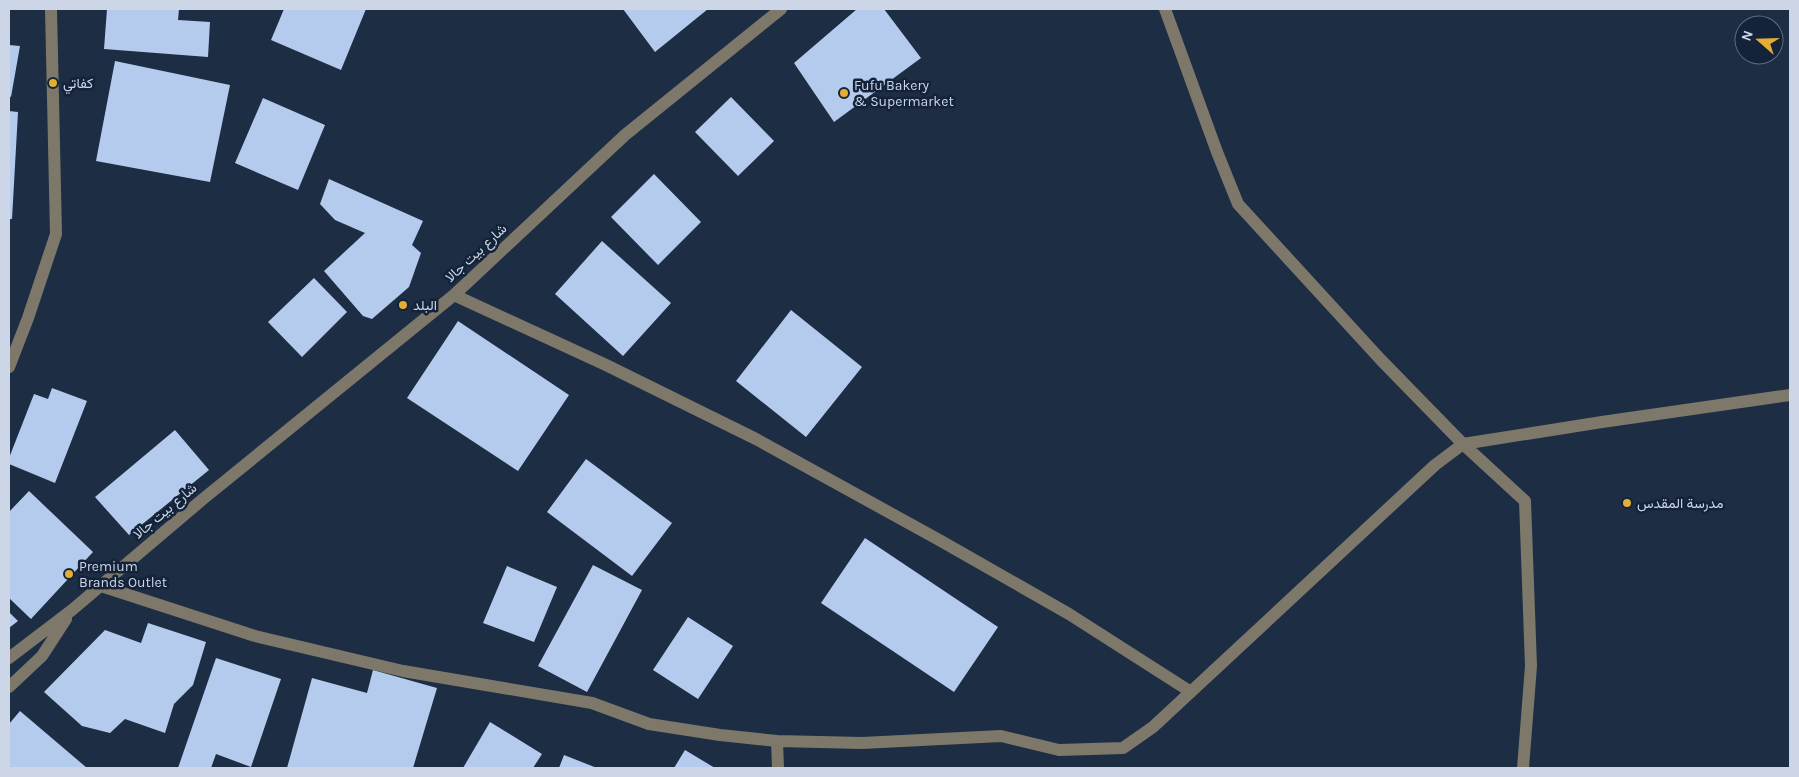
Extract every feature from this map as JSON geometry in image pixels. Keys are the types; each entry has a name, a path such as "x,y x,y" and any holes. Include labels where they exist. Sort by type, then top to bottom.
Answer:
{"street":[{"path":"9,366 28,318 56,234 51,9"},
{"name":"شارع بيت جالا","path":"9,658 72,610 203,499 454,295 625,135 781,9"},
{"path":"1165,9 1238,204 1374,353 1463,444 1524,501 1531,666 1523,768"},
{"path":"454,295 606,365 756,439 1069,614 1191,692"},
{"path":"101,586 255,636 403,671 592,703 650,724 720,735 776,741 862,743 1001,736 1059,750 1123,748 1153,727 1435,465 1463,444 1790,395"},
{"name":"شارع بيت جالا","path":"9,687 42,656 72,610"},
{"path":"776,741 778,768"}],"building":[{"path":"107,9 179,9 178,20 210,22 208,57 104,49"},
{"path":"284,9 366,9 341,70 271,40"},
{"path":"623,9 708,9 655,52"},
{"name":"Fufu Bakery & Supermarket","path":"857,9 884,9 921,58 834,122 794,63"},
{"path":"9,45 20,46 11,97 9,96"},
{"path":"115,61 230,85 210,182 96,161"},
{"path":"731,97 774,141 738,176 695,132"},
{"path":"263,98 325,125 298,190 235,163"},
{"path":"9,111 18,112 12,219 9,219"},
{"path":"654,174 701,222 658,265 611,217"},
{"path":"329,179 423,221 412,245 421,253 409,287 372,319 363,316 324,271 365,233 335,220 320,204"},
{"path":"602,241 671,303 623,356 555,294"},
{"path":"314,278 347,312 302,357 268,322"},
{"path":"791,310 862,367 806,437 736,381"},
{"path":"458,321 569,395 518,471 407,398"},
{"path":"52,388 87,401 55,483 9,464 9,458 34,394 48,399"},
{"path":"175,430 209,470 129,535 95,497"},
{"path":"586,459 672,523 632,576 547,512"},
{"path":"29,491 93,552 31,619 9,598 9,512"},
{"path":"865,538 998,627 954,692 821,603"},
{"path":"593,565 642,590 587,692 538,666"},
{"path":"507,566 557,587 534,642 483,623"},
{"path":"9,612 18,621 9,628"},
{"path":"688,617 733,646 698,699 653,670"},
{"path":"148,623 206,642 193,685 174,704 165,733 125,719 110,733 82,726 44,692 105,630 141,643"},
{"path":"216,658 281,679 251,767 216,754 211,768 178,768"},
{"path":"373,670 437,688 413,768 287,768 312,678 367,693"},
{"path":"20,711 87,768 9,768 9,724"},
{"path":"490,722 542,754 533,768 463,768"},
{"path":"685,750 715,768 674,768"},
{"path":"564,755 597,768 559,768"}],"place":[{"name":"كفاتي","path":"53,83"},
{"name":"Fufu Bakery & Supermarket","path":"844,93"},
{"name":"البلد","path":"403,305"},
{"name":"مدرسة المقدس","path":"1627,503"},
{"name":"Premium Brands Outlet","path":"69,574"}]}
